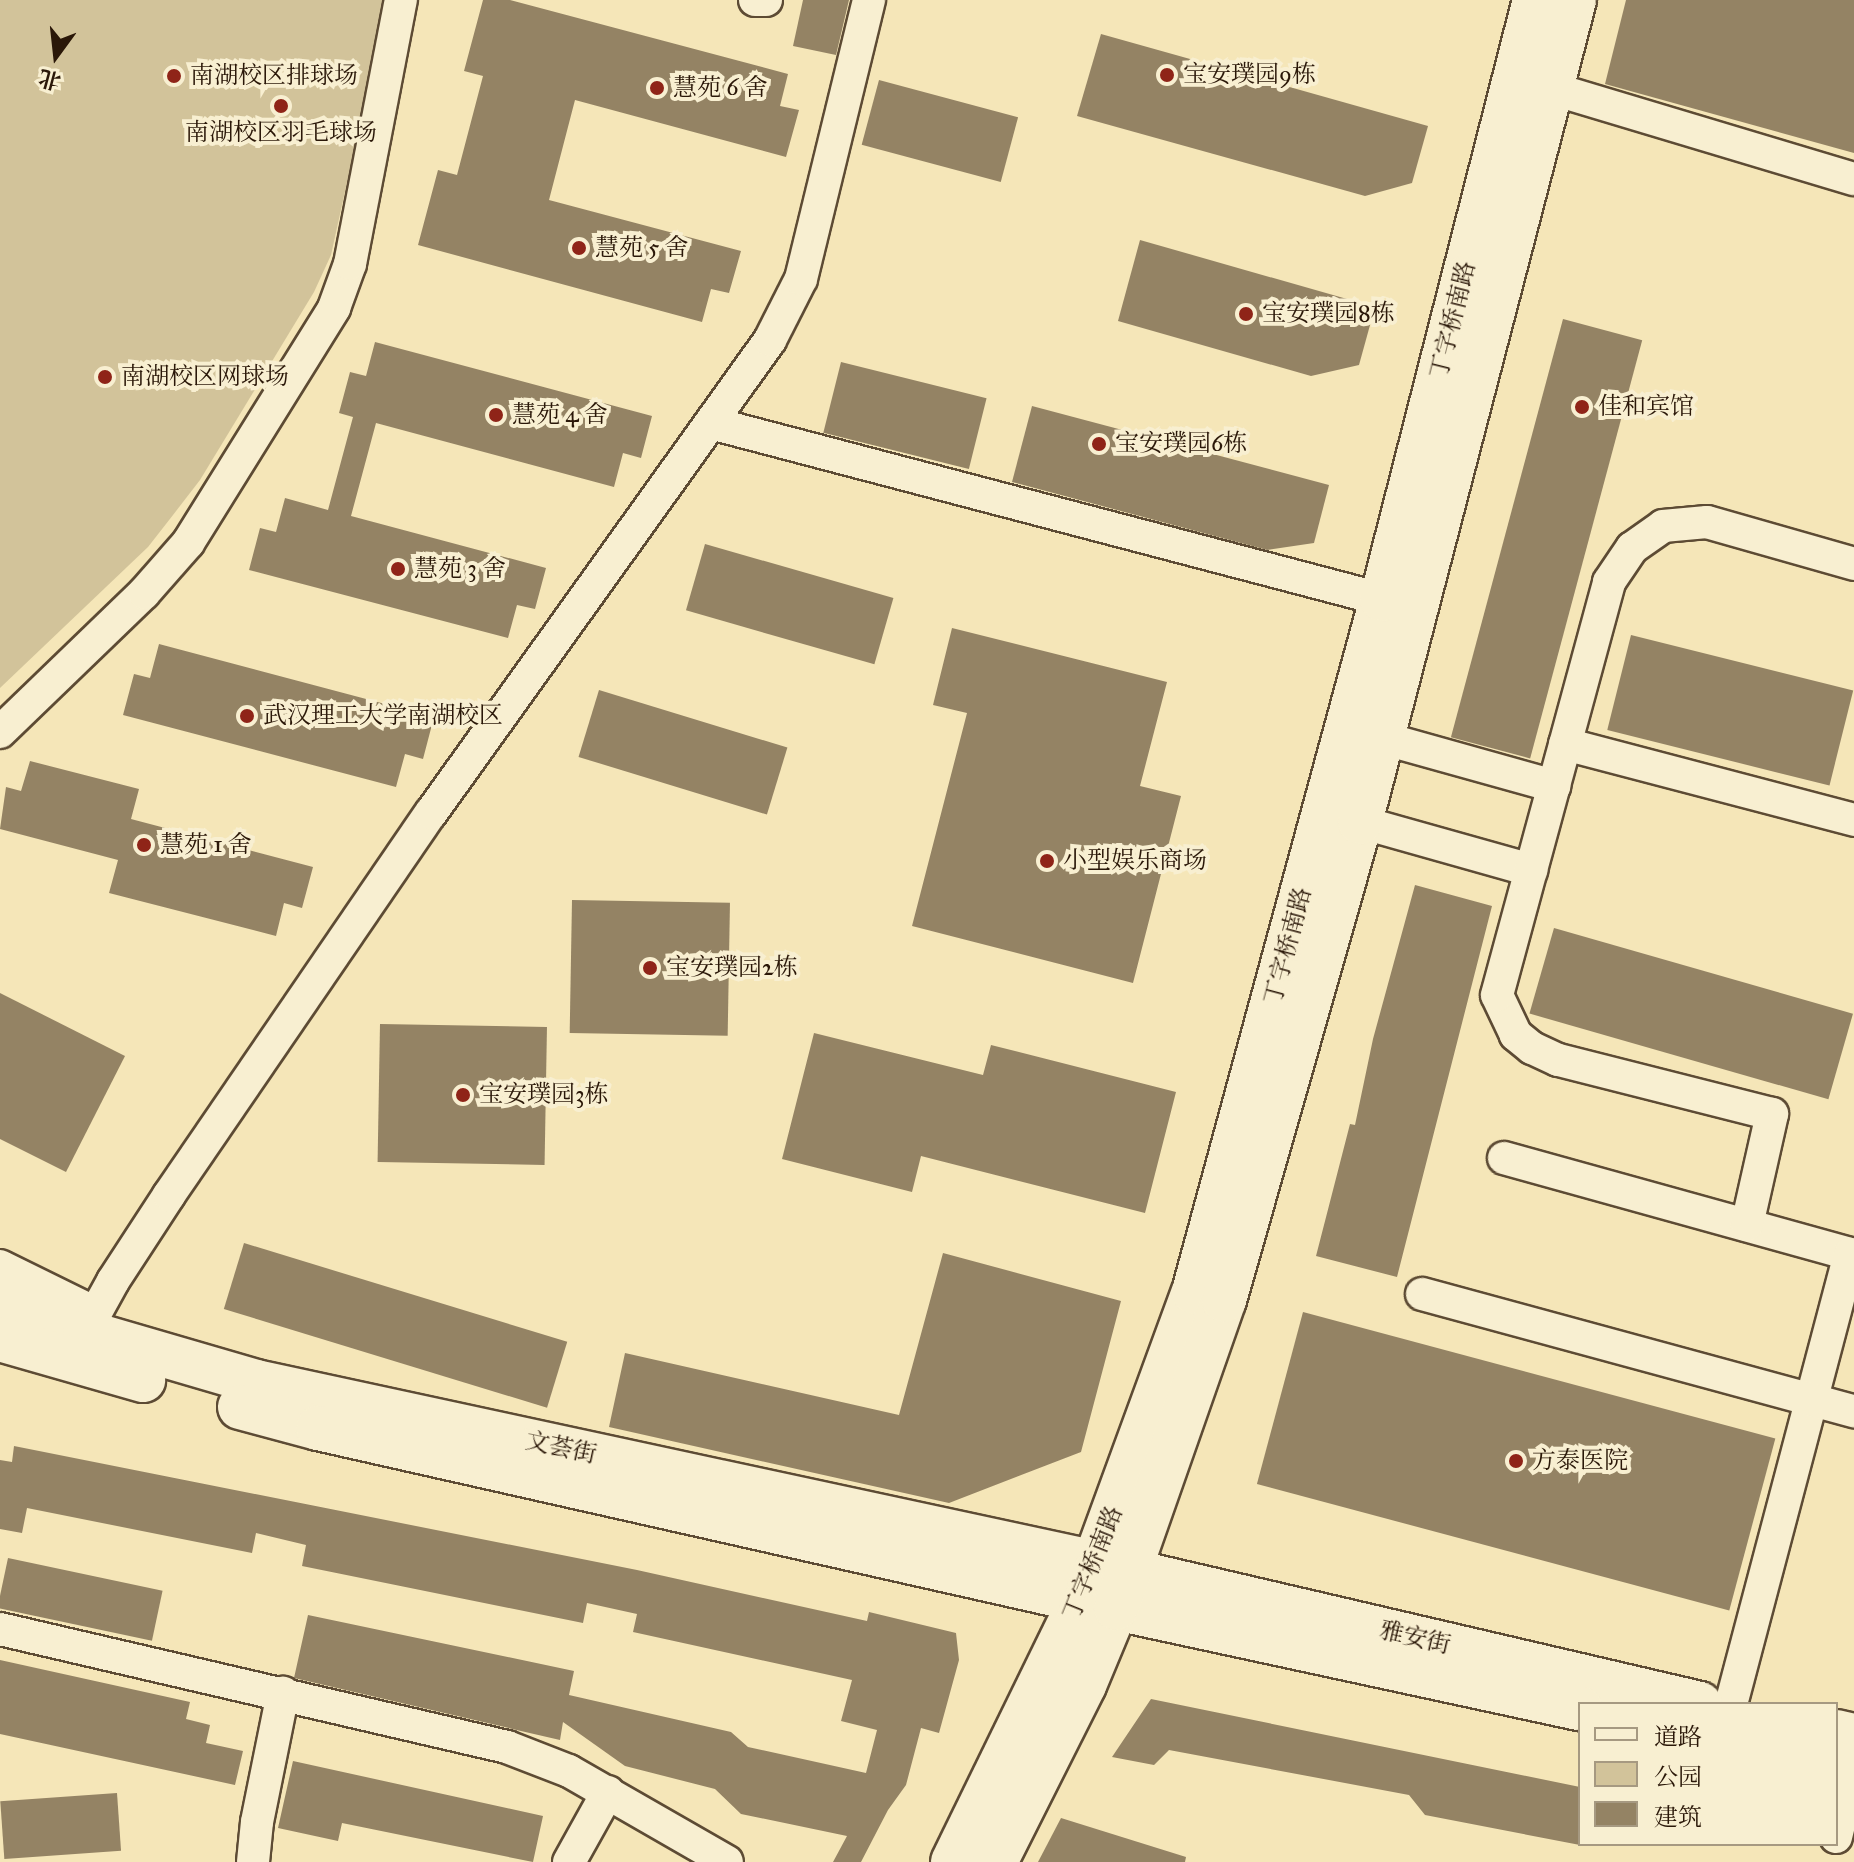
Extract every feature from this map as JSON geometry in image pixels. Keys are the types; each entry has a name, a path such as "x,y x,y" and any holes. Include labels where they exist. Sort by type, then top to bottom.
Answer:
{"main road":[{"name":"丁字桥南路","path":"953,1862 1105,1586 1224,1300 1382,738 1398,604 1535,0"},
{"name":"丁字桥南路","path":"995,1862 1084,1685 1105,1586 1198,1281 1574,0"},
{"name":"文荟街","path":"0,1301 90,1323 256,1382 1105,1586"},
{"name":"文荟街","path":"0,1339 318,1428 1105,1586"},
{"name":"雅安街","path":"1105,1586 1690,1702"},
{"name":"雅安街","path":"1105,1586 1578,1707"}],"street":[{"path":"0,732 144,593 188,543 334,308 350,264 401,0"},
{"path":"755,0 766,0"},
{"path":"0,1266 90,1323 169,1195 431,813 770,340 801,279 869,0"},
{"path":"1550,88 1854,179"},
{"path":"711,423 1398,604"},
{"path":"1747,1225 1772,1114 1558,1060 1516,1035 1497,995 1609,582 1632,548 1663,526 1707,522 1854,564"},
{"path":"1382,738 1554,786"},
{"path":"1565,744 1854,820"},
{"path":"1360,822 1531,870"},
{"path":"1504,1158 1850,1254 1849,1277 1811,1399 1732,1702"},
{"path":"1422,1294 1854,1411"},
{"path":"0,1629 507,1747 569,1771 727,1862"},
{"path":"253,1862 257,1822 283,1693"},
{"path":"1838,1822 1847,1754"},
{"path":"569,1862 608,1792"}],"green space":[{"path":"0,0 387,0 331,255 314,292 200,480 148,547 0,688"}],"building":[{"path":"483,0 510,0 788,74 780,106 799,110 786,157 575,100 549,200 741,251 729,293 711,289 702,322 418,245 438,170 457,175 483,76 464,71"},
{"path":"803,0 849,0 836,55 793,46"},
{"path":"1626,0 1854,0 1854,153 1605,84"},
{"name":"宝安璞园9栋","path":"1101,34 1428,126 1412,183 1365,196 1077,116"},
{"path":"879,80 1018,117 1001,182 862,145"},
{"name":"宝安璞园8栋","path":"1140,240 1375,307 1359,365 1311,376 1118,321"},
{"path":"1563,319 1642,340 1530,758 1451,737"},
{"path":"375,342 652,416 641,458 623,453 614,487 376,423 351,516 546,568 535,609 517,605 508,638 249,570 260,528 276,532 285,498 328,510 353,417 339,413 350,372 366,376"},
{"path":"841,362 987,398 969,469 823,433"},
{"name":"宝安璞园6栋","path":"1032,406 1329,485 1314,543 1267,550 1012,482"},
{"path":"705,544 893,598 874,664 686,610"},
{"name":"小型娱乐商场","path":"952,628 1167,682 1140,786 1181,796 1133,983 912,926 967,713 933,705"},
{"path":"1631,635 1853,690 1829,785 1607,730"},
{"path":"159,644 434,717 423,759 405,754 396,787 123,715 134,674 150,678"},
{"path":"599,690 787,748 767,815 579,757"},
{"name":"慧苑 1 舍","path":"30,761 139,789 131,819 313,867 302,908 284,903 276,936 109,893 118,860 0,829 6,787 21,791"},
{"path":"1415,885 1492,906 1397,1277 1316,1256 1350,1124 1355,1125 1373,1039"},
{"name":"宝安璞园2栋","path":"572,900 730,903 728,1036 570,1033"},
{"path":"1554,928 1853,1014 1828,1099 1529,1014"},
{"path":"0,993 125,1056 66,1172 0,1139"},
{"name":"宝安璞园3栋","path":"380,1024 547,1027 545,1165 378,1162"},
{"path":"814,1033 983,1075 991,1045 1176,1092 1145,1213 921,1156 912,1192 782,1159"},
{"path":"244,1243 567,1342 547,1408 224,1309"},
{"path":"943,1253 1121,1301 1081,1452 949,1503 609,1427 625,1353 899,1415"},
{"name":"方泰医院","path":"1303,1312 1775,1439 1729,1610 1257,1484"},
{"path":"14,1446 637,1570 867,1621 869,1612 956,1633 959,1660 939,1733 921,1728 906,1785 888,1810 861,1862 833,1862 847,1836 741,1814 715,1789 625,1766 563,1722 560,1740 294,1678 308,1615 574,1671 569,1695 731,1732 748,1747 866,1773 877,1730 841,1721 852,1680 633,1632 637,1614 587,1603 583,1623 302,1566 306,1545 256,1533 252,1553 27,1508 22,1533 0,1529 0,1460 12,1462"},
{"path":"8,1558 163,1591 152,1641 0,1608"},
{"path":"0,1660 190,1702 186,1719 210,1725 206,1743 243,1751 235,1785 0,1734"},
{"path":"1151,1699 1578,1787 1578,1845 1425,1815 1409,1795 1169,1750 1154,1765 1112,1757"},
{"path":"293,1761 543,1816 533,1862 342,1823 338,1841 278,1828"},
{"path":"117,1793 121,1851 4,1859 0,1801"},
{"path":"1061,1818 1186,1857 1185,1862 1038,1862"}],"place":[{"name":"宝安璞园9栋","path":"1167,75"},
{"name":"南湖校区排球场","path":"174,76"},
{"name":"慧苑 6 舍","path":"657,88"},
{"name":"南湖校区羽毛球场","path":"281,106"},
{"name":"慧苑 5 舍","path":"579,248"},
{"name":"宝安璞园8栋","path":"1246,314"},
{"name":"南湖校区网球场","path":"105,377"},
{"name":"佳和宾馆","path":"1582,407"},
{"name":"慧苑 4 舍","path":"496,415"},
{"name":"宝安璞园6栋","path":"1099,444"},
{"name":"慧苑 3 舍","path":"398,569"},
{"name":"武汉理工大学南湖校区","path":"247,716"},
{"name":"慧苑 1 舍","path":"144,845"},
{"name":"小型娱乐商场","path":"1047,861"},
{"name":"宝安璞园2栋","path":"650,968"},
{"name":"宝安璞园3栋","path":"463,1095"},
{"name":"方泰医院","path":"1516,1461"}]}
